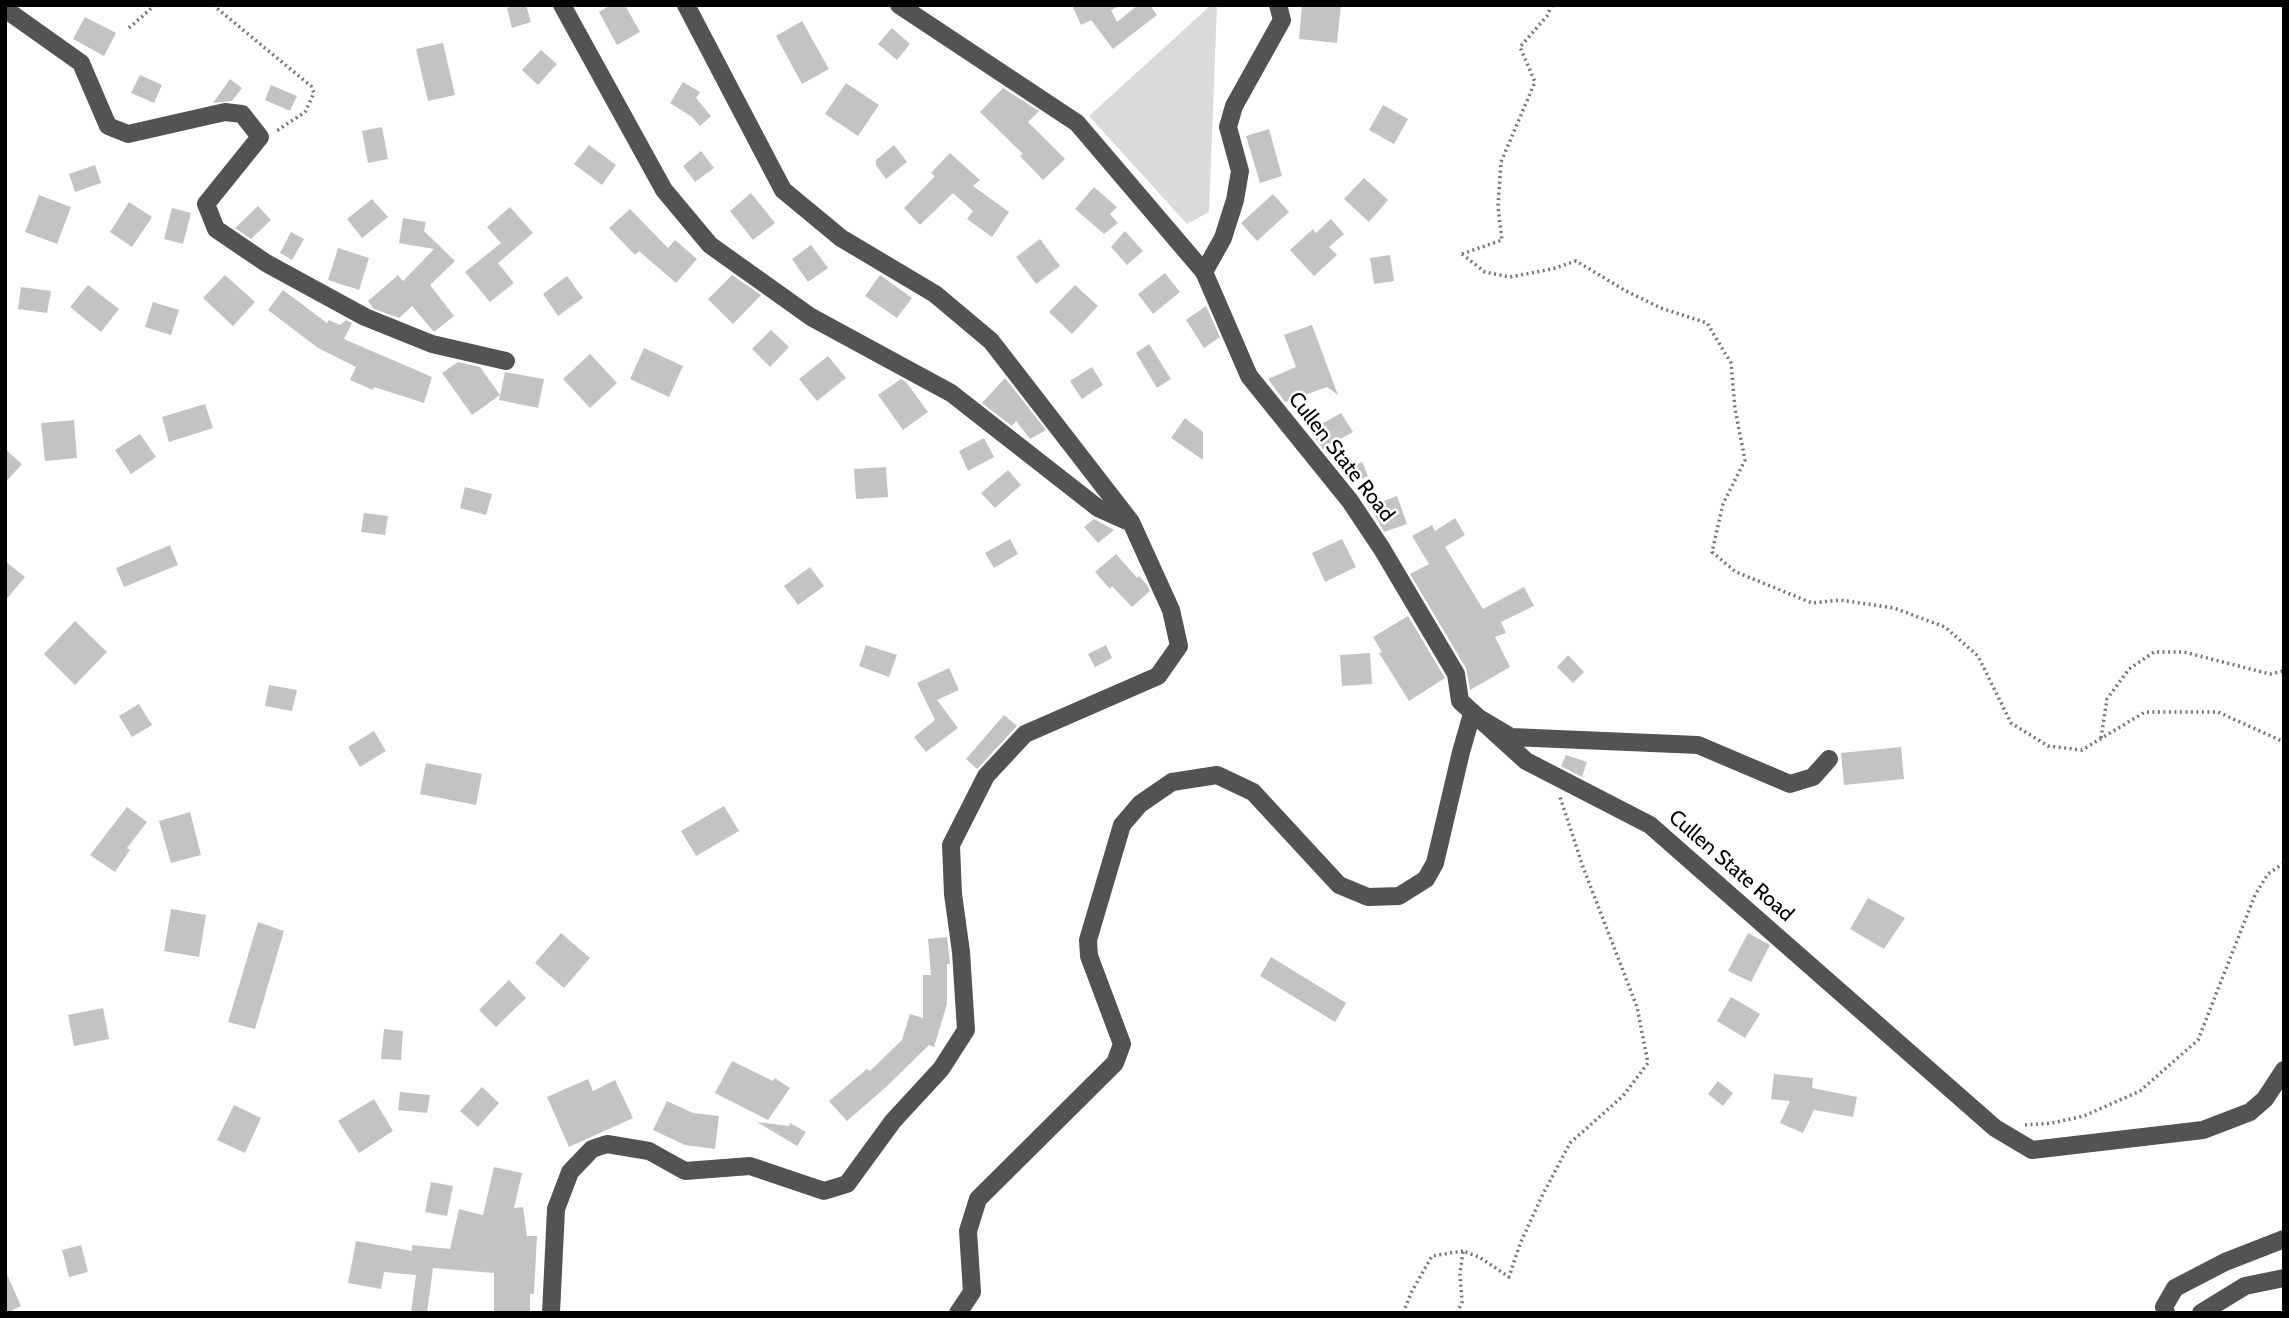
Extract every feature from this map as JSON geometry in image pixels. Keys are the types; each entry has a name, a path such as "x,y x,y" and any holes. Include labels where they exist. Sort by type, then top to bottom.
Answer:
{"street":[{"path":"562,5 664,190 710,245 811,317 951,393 1098,508 1131,522"},
{"path":"551,1313 556,1209 570,1172 592,1149 607,1144 649,1151 685,1171 750,1166 824,1191 847,1184 892,1121 941,1069 966,1030 951,845 986,776 1025,734 1158,676 1179,646 1171,610 1131,522 990,341 935,294 841,239 783,190 686,5"},
{"name":"Cullen State Road","path":"899,5 1077,123 1204,272 1249,376 1350,501 1370,530 1456,674 1460,701 1472,714 1526,761 1650,825 1995,1128 2032,1150 2203,1130 2250,1112 2265,1099 2284,1070"},
{"path":"1204,272 1223,238 1240,171 1228,127 1234,106 1282,20 1278,5"},
{"path":"5,9 81,64 108,126 128,134 225,112 242,114 260,136 206,204 216,229 266,263 365,317 432,344 506,361"},
{"path":"958,1313 972,1292 968,1231 978,1199 1115,1063 1122,1044 1089,956 1088,940 1122,825 1140,803 1172,782 1217,775 1253,792 1339,885 1368,897 1399,896 1426,879 1435,863 1472,714 1511,737 1698,745 1790,784 1813,777 1829,759"},
{"path":"2166,1313 2164,1307 2175,1288 2225,1262 2284,1239"},
{"path":"2201,1313 2245,1286 2284,1278"}],"path":[{"path":"129,28 155,5"},
{"path":"213,5 311,86 314,93 305,112 296,120 274,133 260,136"},
{"path":"1552,5 1547,16 1520,47 1535,82 1502,162 1498,207 1502,240 1462,254 1485,272 1510,277 1552,269 1576,261 1661,308 1707,323 1731,363 1735,409 1745,460 1723,504 1712,552 1736,572 1812,603 1840,600 1894,608 1945,627 1979,656 2011,723 2048,746 2082,750 2145,712 2218,712 2284,742"},
{"path":"2101,738 2106,699 2129,669 2154,652 2184,652 2270,674 2284,671"},
{"path":"1403,1313 1432,1256 1463,1251 1479,1257 1509,1276 1541,1198 1570,1143 1623,1096 1648,1063 1637,1007 1583,867 1552,775"},
{"path":"1995,1128 2053,1123 2118,1101 2140,1091 2198,1040 2255,895 2268,874 2284,863"},
{"path":"1457,1313 1462,1301 1460,1274 1463,1251"}],"shaded area":[{"path":"1211,5 1217,5 1209,212 1187,224 1089,116"}],"building":[{"path":"526,5 531,22 512,28 507,8"},
{"path":"611,5 625,5 640,32 617,45 599,12"},
{"path":"1072,5 1121,5 1111,10 1117,22 1138,5 1150,5 1157,15 1113,49 1091,20 1081,25"},
{"path":"1302,5 1341,5 1337,43 1299,39"},
{"path":"85,17 116,33 104,56 73,39"},
{"path":"802,21 829,69 802,84 776,36"},
{"path":"892,28 910,44 897,60 878,44"},
{"path":"443,43 455,95 428,101 416,49"},
{"path":"541,50 557,64 538,85 522,70"},
{"path":"140,75 162,85 154,103 131,93"},
{"path":"230,79 242,88 232,101 213,103"},
{"path":"683,82 700,92 696,98 711,116 700,126 692,117 670,103"},
{"path":"846,83 879,105 858,136 825,114"},
{"path":"271,85 297,96 290,111 265,100"},
{"path":"1003,88 1039,111 1028,122 1065,159 1043,180 1020,156 1023,154 980,112"},
{"path":"1383,105 1408,119 1394,144 1369,130"},
{"path":"382,127 388,159 368,163 362,131"},
{"path":"1269,129 1282,176 1260,183 1246,136"},
{"path":"589,145 616,165 602,185 574,164"},
{"path":"894,145 907,162 886,179 876,165 876,160"},
{"path":"701,151 714,168 695,182 683,166"},
{"path":"950,153 980,180 973,186 1009,212 992,237 967,219 973,211 953,193 920,225 904,208 935,176 931,173"},
{"path":"95,165 101,183 75,192 69,174"},
{"path":"1364,178 1388,200 1369,222 1344,199"},
{"path":"1094,187 1117,207 1110,214 1118,223 1104,234 1075,209"},
{"path":"751,193 775,223 753,240 730,211"},
{"path":"1273,194 1289,212 1257,241 1241,223"},
{"path":"39,195 71,207 57,244 25,232"},
{"path":"372,199 388,217 362,238 347,219"},
{"path":"129,202 152,217 132,247 110,232"},
{"path":"258,206 271,220 251,239 235,228"},
{"path":"510,207 533,233 498,263 514,283 490,302 465,272 501,243 487,227"},
{"path":"172,208 191,213 183,244 164,239"},
{"path":"630,209 668,248 675,240 697,259 676,283 639,251 635,255 609,228"},
{"path":"403,218 426,222 424,231 455,261 430,285 454,316 434,332 412,306 399,318 374,309 368,301 398,275 403,281 434,249 399,243"},
{"path":"1331,219 1344,234 1329,247 1337,255 1314,276 1290,250 1313,229 1316,233"},
{"path":"1125,231 1143,251 1127,265 1111,247"},
{"path":"291,232 304,239 292,260 280,253"},
{"path":"1040,239 1060,266 1036,284 1016,257"},
{"path":"811,245 828,268 808,282 792,259"},
{"path":"338,248 369,258 359,290 328,280"},
{"path":"1390,255 1394,281 1374,284 1370,258"},
{"path":"1165,273 1180,292 1153,314 1138,294"},
{"path":"225,275 255,302 233,326 203,298"},
{"path":"732,275 761,295 733,324 708,299"},
{"path":"880,275 912,298 897,318 865,296"},
{"path":"567,276 583,298 558,316 543,294"},
{"path":"88,285 119,309 101,332 70,307"},
{"path":"1075,285 1098,306 1072,334 1049,312"},
{"path":"21,287 51,291 47,313 18,309"},
{"path":"283,290 327,323 329,320 340,325 346,320 352,323 344,339 432,377 424,403 374,387 373,390 350,380 356,367 318,348 268,310"},
{"path":"153,302 179,310 171,335 145,327"},
{"path":"1206,306 1220,337 1204,348 1186,320"},
{"path":"1312,325 1338,395 1327,387 1285,402 1268,379 1296,367 1284,335"},
{"path":"771,330 789,347 770,367 752,349"},
{"path":"1149,344 1171,379 1157,388 1136,353"},
{"path":"644,348 683,366 669,397 630,379"},
{"path":"590,354 617,383 590,408 563,379"},
{"path":"828,356 846,378 817,401 799,379"},
{"path":"458,362 480,367 500,395 472,415 442,373"},
{"path":"1092,367 1103,385 1082,399 1070,381"},
{"path":"505,372 544,379 538,408 499,400"},
{"path":"1005,378 1046,430 1030,439 1016,421 1012,426 982,403"},
{"path":"901,379 928,412 903,430 878,395"},
{"path":"205,404 213,428 169,442 162,417"},
{"path":"1341,413 1353,432 1323,449 1310,431"},
{"path":"1185,418 1203,432 1203,460 1171,438"},
{"path":"74,420 77,458 45,461 41,423"},
{"path":"140,434 156,457 131,474 115,450"},
{"path":"984,438 994,457 968,471 959,451"},
{"path":"5,449 22,464 5,483"},
{"path":"1362,462 1368,476 1351,483 1345,470"},
{"path":"886,467 888,497 856,499 854,469"},
{"path":"1008,470 1021,485 995,508 981,493"},
{"path":"465,487 492,494 486,515 460,508"},
{"path":"1397,496 1407,524 1384,532 1370,506"},
{"path":"364,513 388,516 385,535 361,532"},
{"path":"1455,518 1465,535 1445,547 1483,609 1524,587 1534,606 1501,622 1506,633 1495,637 1510,667 1470,690 1466,668 1410,574 1429,564 1412,536 1432,525 1435,531"},
{"path":"1094,519 1114,530 1098,543 1084,527"},
{"path":"1010,539 1018,554 994,568 985,553"},
{"path":"1342,539 1356,567 1325,582 1312,553"},
{"path":"170,545 178,565 124,587 116,568"},
{"path":"1116,554 1150,591 1132,607 1095,572"},
{"path":"5,561 25,577 5,601"},
{"path":"810,567 824,586 798,605 784,586"},
{"path":"1408,616 1445,678 1409,701 1379,653 1382,652 1373,637"},
{"path":"75,621 107,652 75,685 44,654"},
{"path":"866,645 897,655 889,677 859,666"},
{"path":"1106,645 1112,658 1095,667 1088,654"},
{"path":"1370,653 1372,684 1342,686 1340,655"},
{"path":"1568,655 1584,672 1573,683 1557,667"},
{"path":"949,668 959,690 937,700 958,728 926,752 914,737 935,720 917,683"},
{"path":"269,685 297,690 292,711 265,706"},
{"path":"139,704 152,725 132,737 119,716"},
{"path":"1004,715 1017,726 977,769 966,759"},
{"path":"374,731 386,751 360,767 348,747"},
{"path":"1901,747 1904,779 1844,785 1841,753"},
{"path":"1566,755 1587,762 1582,777 1561,766"},
{"path":"426,763 482,774 476,805 420,794"},
{"path":"724,806 739,831 696,856 681,831"},
{"path":"127,807 147,822 127,848 130,850 115,872 90,855"},
{"path":"190,812 201,855 171,863 159,821"},
{"path":"1868,898 1905,918 1884,949 1850,929"},
{"path":"171,909 206,915 199,957 164,951"},
{"path":"258,922 284,931 255,1029 228,1022"},
{"path":"561,933 590,958 564,988 535,963"},
{"path":"1748,933 1770,945 1751,982 1728,971"},
{"path":"947,937 950,964 947,964 947,1004 934,1047 929,1045 847,1121 829,1101 867,1069 870,1071 902,1040 910,1014 923,1018 923,975 931,975 928,939"},
{"path":"1271,957 1346,1003 1335,1022 1260,976"},
{"path":"509,980 526,998 496,1027 479,1010"},
{"path":"1731,997 1760,1014 1745,1038 1717,1021"},
{"path":"103,1008 109,1039 74,1046 68,1015"},
{"path":"384,1029 403,1031 401,1060 381,1059"},
{"path":"732,1061 773,1081 775,1078 790,1088 768,1120 715,1093"},
{"path":"1774,1074 1813,1078 1812,1088 1857,1097 1853,1117 1814,1110 1803,1133 1780,1123 1790,1101 1771,1099"},
{"path":"588,1079 593,1091 615,1080 633,1118 569,1147 547,1097"},
{"path":"1718,1081 1733,1093 1723,1106 1708,1094"},
{"path":"482,1087 499,1103 478,1127 460,1111"},
{"path":"400,1092 430,1095 427,1113 398,1110"},
{"path":"374,1099 393,1131 359,1153 338,1121"},
{"path":"667,1101 693,1113 719,1116 715,1149 685,1145 653,1130"},
{"path":"234,1105 261,1118 245,1153 217,1140"},
{"path":"757,1122 789,1126 790,1123 806,1132 797,1146"},
{"path":"494,1167 522,1173 514,1208 523,1207 527,1236 537,1236 534,1294 530,1294 530,1313 494,1313 494,1273 433,1268 427,1313 411,1313 416,1275 384,1272 381,1289 348,1283 356,1241 412,1251 412,1245 450,1249 459,1209 483,1215"},
{"path":"431,1182 453,1186 447,1216 425,1212"},
{"path":"81,1245 88,1272 69,1277 62,1250"},
{"path":"5,1270 21,1306 7,1313 5,1313"}]}
